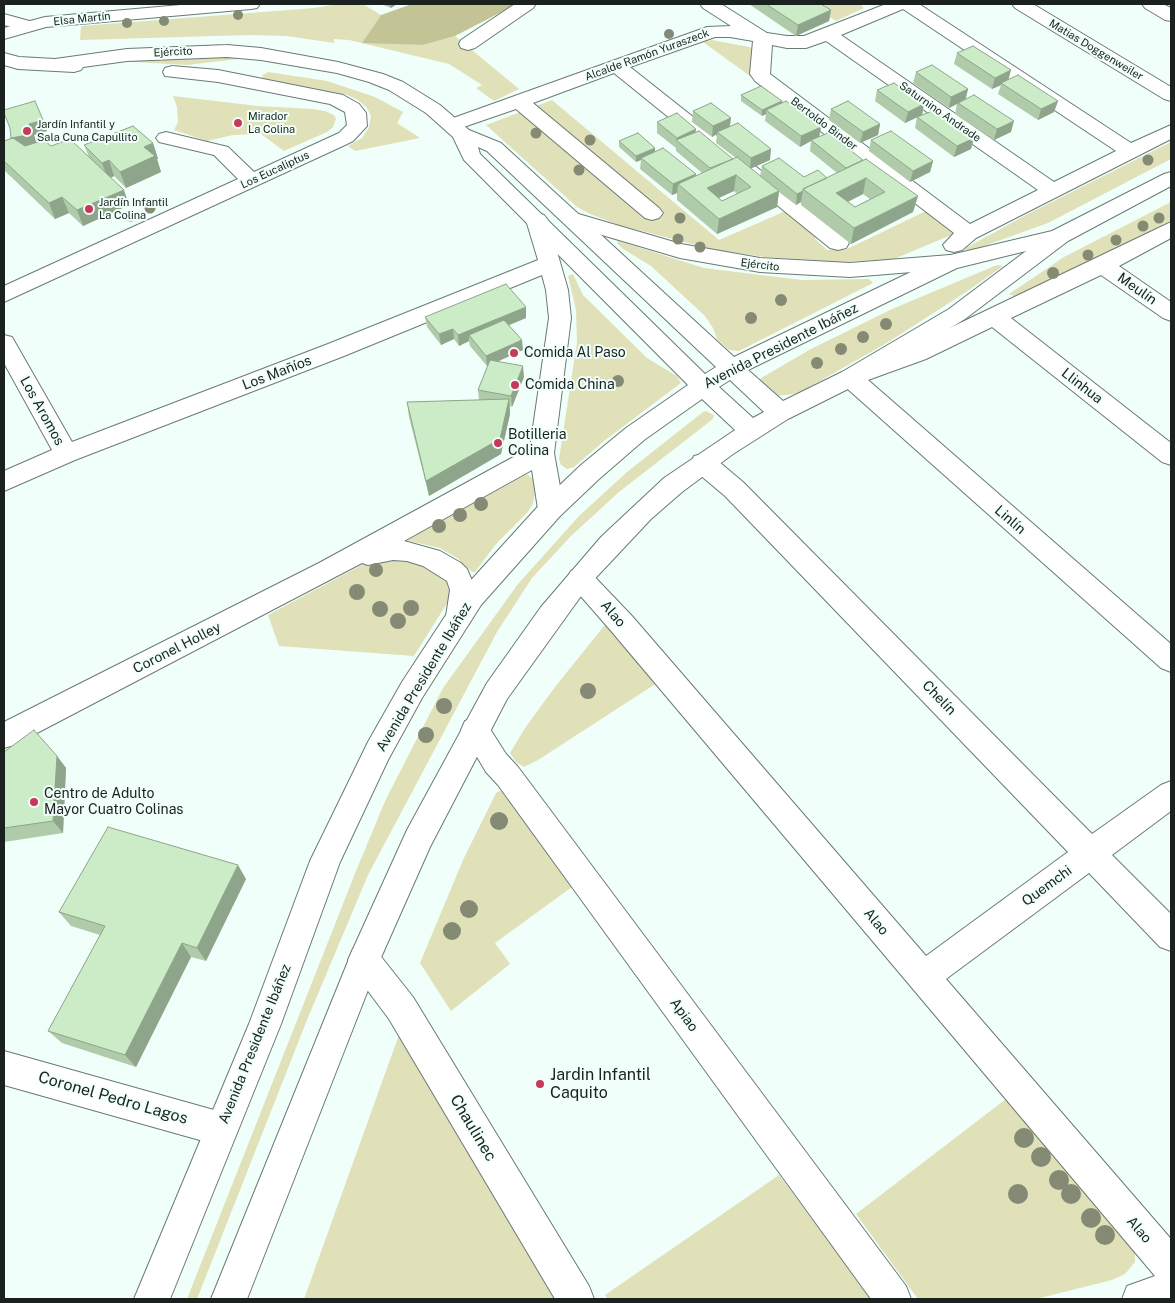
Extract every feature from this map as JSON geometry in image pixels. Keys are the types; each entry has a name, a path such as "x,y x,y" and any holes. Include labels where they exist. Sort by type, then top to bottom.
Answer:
{"street":[{"name":"Elsa Martín","path":"4,34 45,22 180,6 252,4"},
{"path":"468,44 527,4"},
{"path":"709,4 763,38"},
{"name":"Alcalde Ramón Yuraszeck","path":"457,130 519,100 713,31 730,31 797,43 828,34 871,9 901,4"},
{"path":"907,4 1130,152"},
{"name":"Matias Doggenweiler","path":"1022,4 1171,95"},
{"path":"1151,4 1171,16"},
{"path":"4,19 27,26"},
{"name":"Saturnino Andrade","path":"828,34 1052,190"},
{"name":"Bertoldo Binder","path":"763,38 760,74 762,77 968,233"},
{"name":"Ejército","path":"55,65 127,54 212,51 261,54 358,73 389,83 410,94 457,130 494,146 780,413"},
{"name":"Ejército","path":"4,59 18,63 159,72 290,60"},
{"path":"616,65 838,243"},
{"name":"Los Eucaliptus","path":"4,295 346,137 357,126 356,113 344,103 322,95 218,76 159,72"},
{"path":"519,100 652,213"},
{"path":"457,130 471,156 703,386 751,430"},
{"name":"Avenida Presidente Ibáñez","path":"935,268 968,233 1171,131"},
{"path":"166,138 221,151 252,181"},
{"name":"Avenida Presidente Ibáñez","path":"229,1299 364,960 418,840 474,730 522,655 580,578 642,512 703,463 751,430 780,413 850,378 957,314 1060,236 1171,178"},
{"path":"537,220 557,290 560,318 542,453 551,509"},
{"name":"Ejército","path":"574,220 680,251 760,266 850,270 935,268"},
{"name":"Avenida Presidente Ibáñez","path":"850,378 918,353 993,316 1103,266 1171,229"},
{"name":"Avenida Presidente Ibáñez","path":"152,1299 265,1024 326,861 341,828 378,751 412,690 459,616 478,590 551,509 635,434 732,368 935,268 1060,236"},
{"name":"Los Mañíos","path":"4,482 66,454 336,350 550,263"},
{"name":"Meulín","path":"1103,266 1171,313"},
{"name":"Llinhua","path":"993,316 1171,456"},
{"name":"Los Aromos","path":"4,343 66,454"},
{"name":"Linlín","path":"850,378 1171,660"},
{"name":"Coronel Holley","path":"4,736 349,559 542,453"},
{"name":"Chelín","path":"703,463 734,489 1171,936"},
{"name":"Coronel Holley","path":"349,559 393,550 419,554 443,564 458,576 461,582 462,597 459,616"},
{"name":"Alao","path":"580,578 622,624 1171,1267"},
{"name":"Apiao","path":"474,730 496,763 508,776 894,1299"},
{"name":"Quemchi","path":"922,977 1171,794"},
{"name":"Chaulinec","path":"364,960 401,1008 576,1299"},
{"name":"Coronel Pedro Lagos","path":"4,1068 222,1129"},
{"path":"240,1299 243,1264"}],"green space":[{"path":"339,4 363,4 381,15 363,42 423,45 455,36 519,89 494,101 476,88 482,85 449,64 349,40 334,39 334,43 287,36 249,35 80,40 81,26 314,8"},
{"path":"412,4 517,4 455,36 423,45 362,43 381,15"},
{"path":"829,4 860,4 864,8 836,21 817,9"},
{"path":"712,40 754,48 750,76 703,42"},
{"path":"211,57 247,58 187,65 116,61"},
{"path":"268,72 327,81 375,97 403,112 397,123 420,138 355,151 348,146 362,138 369,127 371,116 367,108 358,100 347,95 262,78"},
{"path":"173,96 258,106 313,109 325,111 334,115 336,119 333,127 327,132 284,151 261,134 233,135 207,141 174,130 178,122 177,107"},
{"path":"552,100 719,240 788,210 817,231 815,239 827,250 845,250 926,211 956,233 894,259 844,262 765,257 711,249 619,225 577,207 486,125"},
{"path":"1171,142 1171,159 1048,223 970,251 964,249 1026,215"},
{"path":"1171,202 1171,220 1064,276 1016,297 1009,294 1064,257"},
{"path":"618,241 704,268 802,280 869,279 873,283 739,351 729,350 717,339 713,328 705,316 651,266 623,249 617,243"},
{"path":"997,265 1003,266 890,341 806,389 794,394 777,396 758,380 809,350 892,309"},
{"path":"573,274 583,295 647,358 677,376 681,383 604,441 574,467 567,469 561,465 559,459 577,342 576,310 568,276"},
{"path":"706,411 714,415 713,419 619,492 571,536 532,578 497,632 368,875 307,1020 197,1299 187,1299 386,799 443,688 518,584 579,516 627,472"},
{"path":"527,474 535,481 536,486 533,504 527,513 496,544 475,572 472,572 457,558 440,548 405,540"},
{"path":"375,558 396,558 424,563 451,580 451,597 414,656 279,646 268,615"},
{"path":"608,621 657,683 538,760 524,767 516,762 510,753 525,728 555,687"},
{"path":"501,791 572,887 495,943 510,964 451,1011 420,963 463,860 495,795"},
{"path":"400,1032 501,1201 558,1299 304,1299"},
{"path":"1006,1099 1135,1252 1135,1262 1125,1274 1112,1280 1036,1299 918,1299 856,1214"},
{"path":"779,1175 872,1299 608,1299 605,1295"}],"building":[{"path":"766,4 821,4 831,10 798,25"},
{"path":"973,46 1011,70 995,78 957,53"},
{"path":"932,65 968,89 951,97 916,72"},
{"path":"1018,75 1058,101 1041,109 1001,83"},
{"path":"894,83 924,104 908,112 877,90"},
{"path":"761,86 782,101 762,110 741,95"},
{"path":"974,95 1014,121 997,129 958,103"},
{"path":"35,101 43,120 29,124 33,134 11,138 4,110"},
{"path":"786,101 821,127 801,136 766,110"},
{"path":"848,101 880,124 863,132 831,109"},
{"path":"711,103 731,118 713,126 693,111"},
{"path":"935,110 974,138 957,146 917,117"},
{"path":"677,113 696,129 677,138 657,122"},
{"path":"738,123 771,149 751,158 717,132"},
{"path":"133,126 153,143 144,147 155,156 120,172 109,160 102,163 84,145"},
{"path":"699,131 733,159 710,168 676,140"},
{"path":"891,131 933,161 913,171 871,140"},
{"path":"638,133 655,148 636,156 619,141"},
{"path":"828,133 863,160 846,168 811,140"},
{"path":"13,138 25,146 44,140 51,146 70,139 124,190 77,210 62,197 49,203 4,161 4,141"},
{"path":"663,148 696,174 673,184 641,158"},
{"path":"737,157 779,191 719,219 678,184","holes":["736,175 751,187 722,201 707,188"]},
{"path":"779,158 804,177 818,170 827,178 803,189 803,191 797,194 762,166"},
{"path":"866,159 918,196 854,228 803,189","holes":["866,178 885,192 855,207 836,193"]},
{"path":"506,284 526,307 458,335 453,329 439,334 425,317"},
{"path":"504,320 522,340 486,356 469,335"},
{"path":"490,360 523,366 511,396 478,390"},
{"path":"509,399 500,439 426,481 407,402"},
{"name":"Centro de Adulto Mayor Cuatro Colinas","path":"34,730 57,756 53,821 4,828 4,752"},
{"path":"108,827 238,865 197,948 182,943 125,1055 48,1031 105,926 59,912"}],"place":[{"name":"Mirador La Colina","path":"238,123"},
{"name":"Jardín Infantil y Sala Cuna Capullito","path":"27,131"},
{"name":"Jardín Infantil La Colina","path":"89,209"},
{"name":"Comida Al Paso","path":"514,353"},
{"name":"Comida China","path":"515,385"},
{"name":"Botilleria Colina","path":"498,443"},
{"name":"Centro de Adulto Mayor Cuatro Colinas","path":"34,802"},
{"name":"Jardin Infantil Caquito","path":"540,1084"}]}
